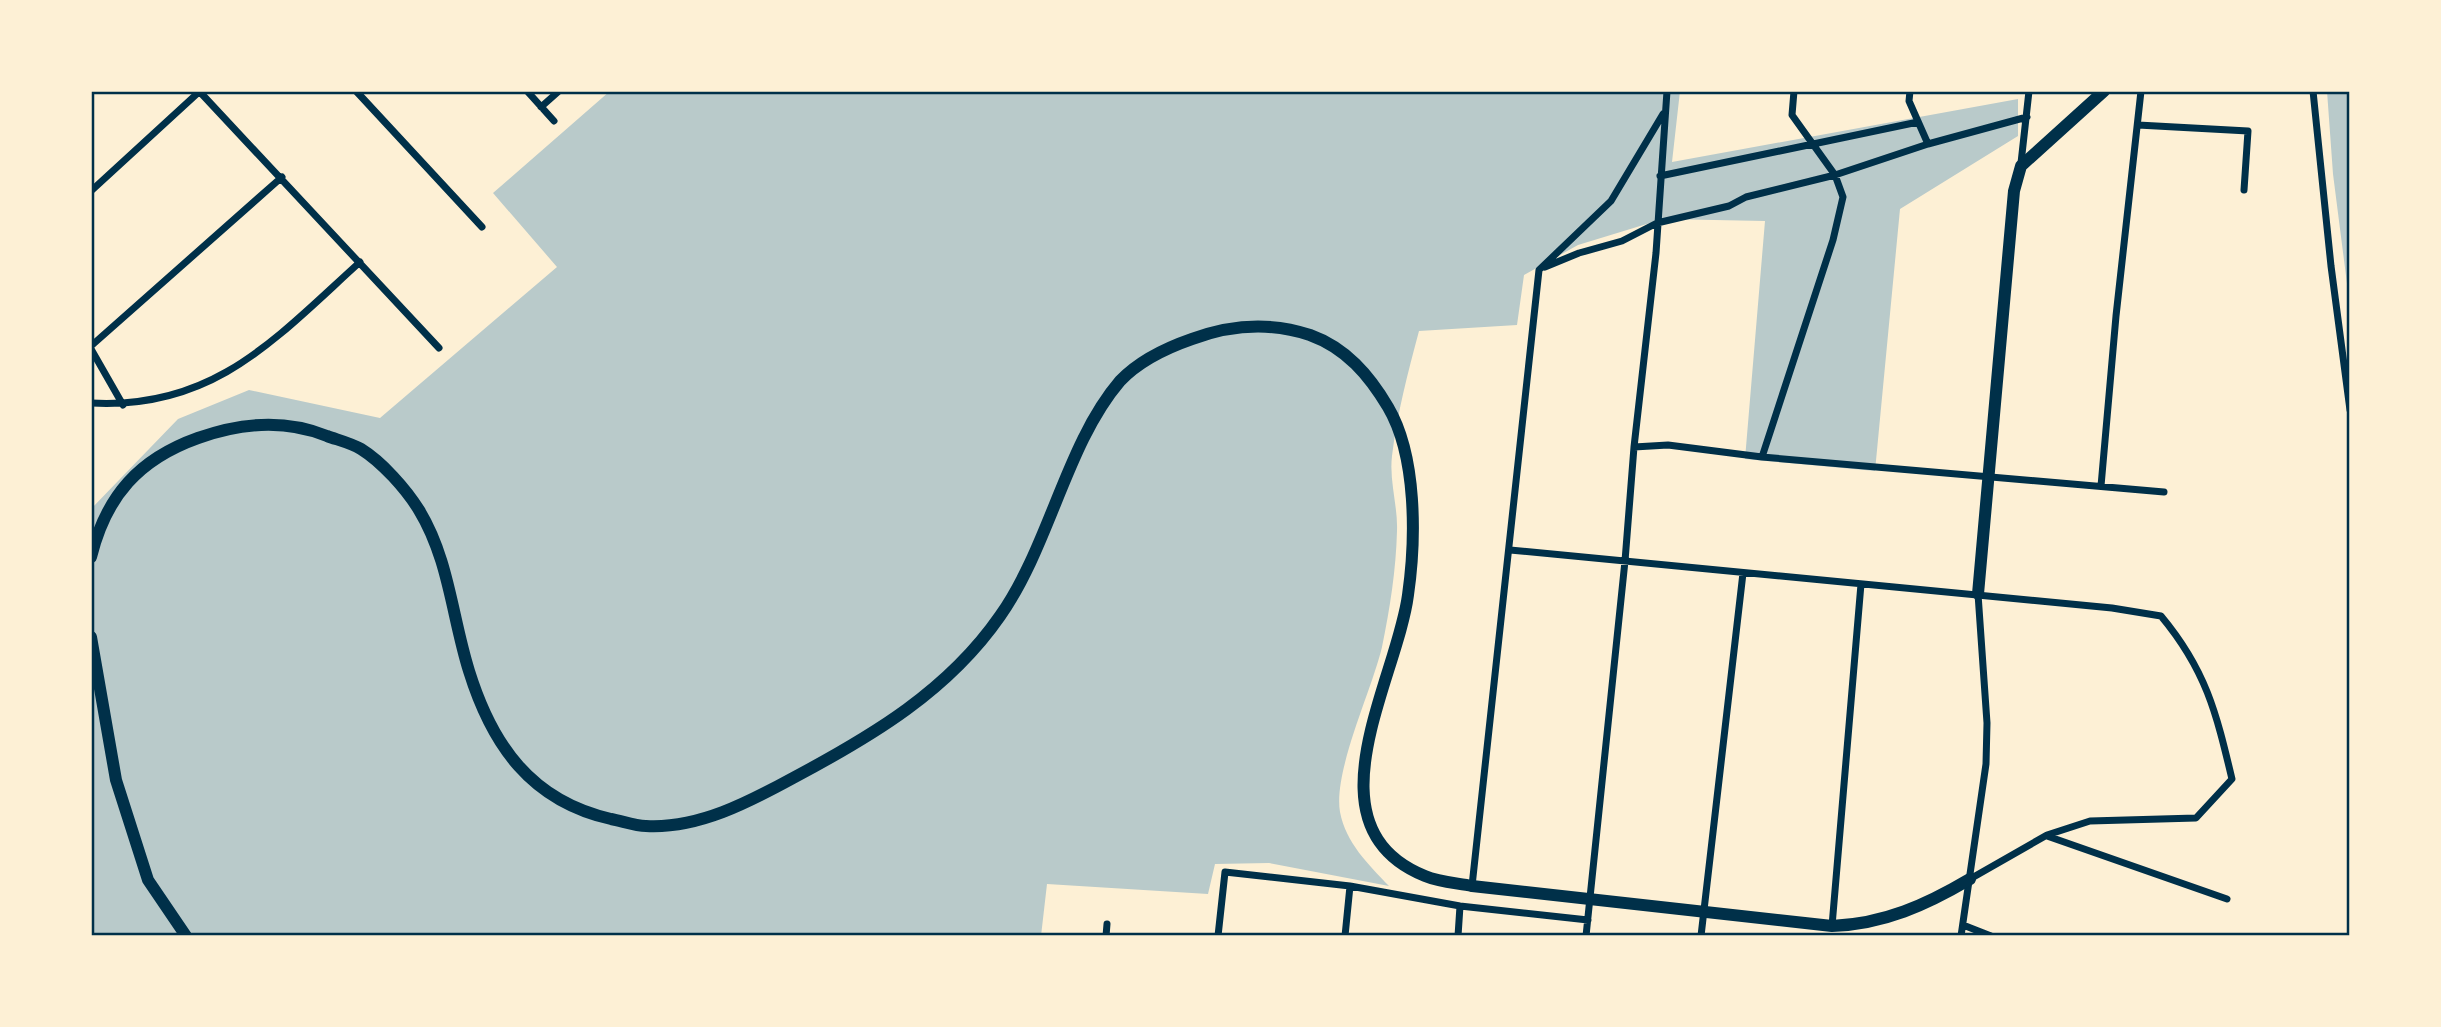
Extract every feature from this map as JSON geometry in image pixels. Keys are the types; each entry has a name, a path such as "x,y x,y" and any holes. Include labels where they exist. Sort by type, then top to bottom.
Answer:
{"street":[{"path":"91,191 200,91 439,348"},
{"path":"356,91 482,226"},
{"path":"527,91 554,121"},
{"path":"541,107 559,91"},
{"path":"1586,936 1625,561 1634,447 1656,253 1663,113 1667,91"},
{"path":"1762,457 1833,240 1843,197 1835,174 1792,115 1794,91"},
{"path":"1910,91 1909,101 1928,144"},
{"path":"1961,936 1986,764 1987,723 1978,594 2014,191 2021,166 2029,91"},
{"path":"2021,166 2104,91"},
{"path":"2101,486 2141,91"},
{"path":"2313,91 2331,266 2350,410"},
{"path":"1472,886 1539,270 1611,201 1663,113"},
{"path":"1539,270 1579,253 1622,241 1657,223 1729,206 1779,187 1835,174 1928,144 2027,117"},
{"path":"1660,176 1812,142 1919,122"},
{"path":"2138,125 2248,131 2244,190"},
{"path":"123,405 91,347 282,177"},
{"path":"91,403 123,405 185,393 249,361 360,262"},
{"path":"91,557 99,524 127,481 170,448 223,429 271,424 315,431 361,450 391,476 419,510 444,565 469,673 500,742 532,783 583,813 647,827 710,818 770,791 859,743 909,710 961,663 1000,616 1040,544 1093,418 1124,376 1164,349 1213,331 1266,325 1314,336 1355,361 1379,392 1396,421 1413,493 1408,598 1362,768 1364,803 1375,833 1394,858 1426,877 1472,886 1704,910 1814,930 1859,925 1896,916 1942,896 2047,835 2090,821 2196,818 2232,779 2214,702 2187,648 2161,616 1978,594 1510,550"},
{"path":"1634,447 1668,445 1762,457 2164,492"},
{"path":"1701,936 1743,573"},
{"path":"1832,926 1861,584"},
{"path":"91,637 116,780 148,880 186,936"},
{"path":"2047,835 2228,899"},
{"path":"1218,936 1225,872 1350,886 1460,906 1588,920"},
{"path":"1345,936 1350,886"},
{"path":"1458,936 1460,906"},
{"path":"1106,936 1107,924"},
{"path":"1963,925 1992,936"}],"shaded area":[{"path":"610,91 1680,91 1672,162 2018,99 2018,136 1900,209 1875,471 1745,459 1765,221 1663,219 1578,245 1524,275 1517,325 1419,331 1400,409 1392,456 1397,531 1388,618 1377,665 1348,753 1339,795 1340,812 1347,834 1373,870 1389,886 1269,863 1215,864 1208,894 1047,884 1041,936 91,936 91,509 178,419 249,390 380,418 557,267 493,193"},
{"path":"2327,91 2350,91 2350,307 2333,174"}]}
